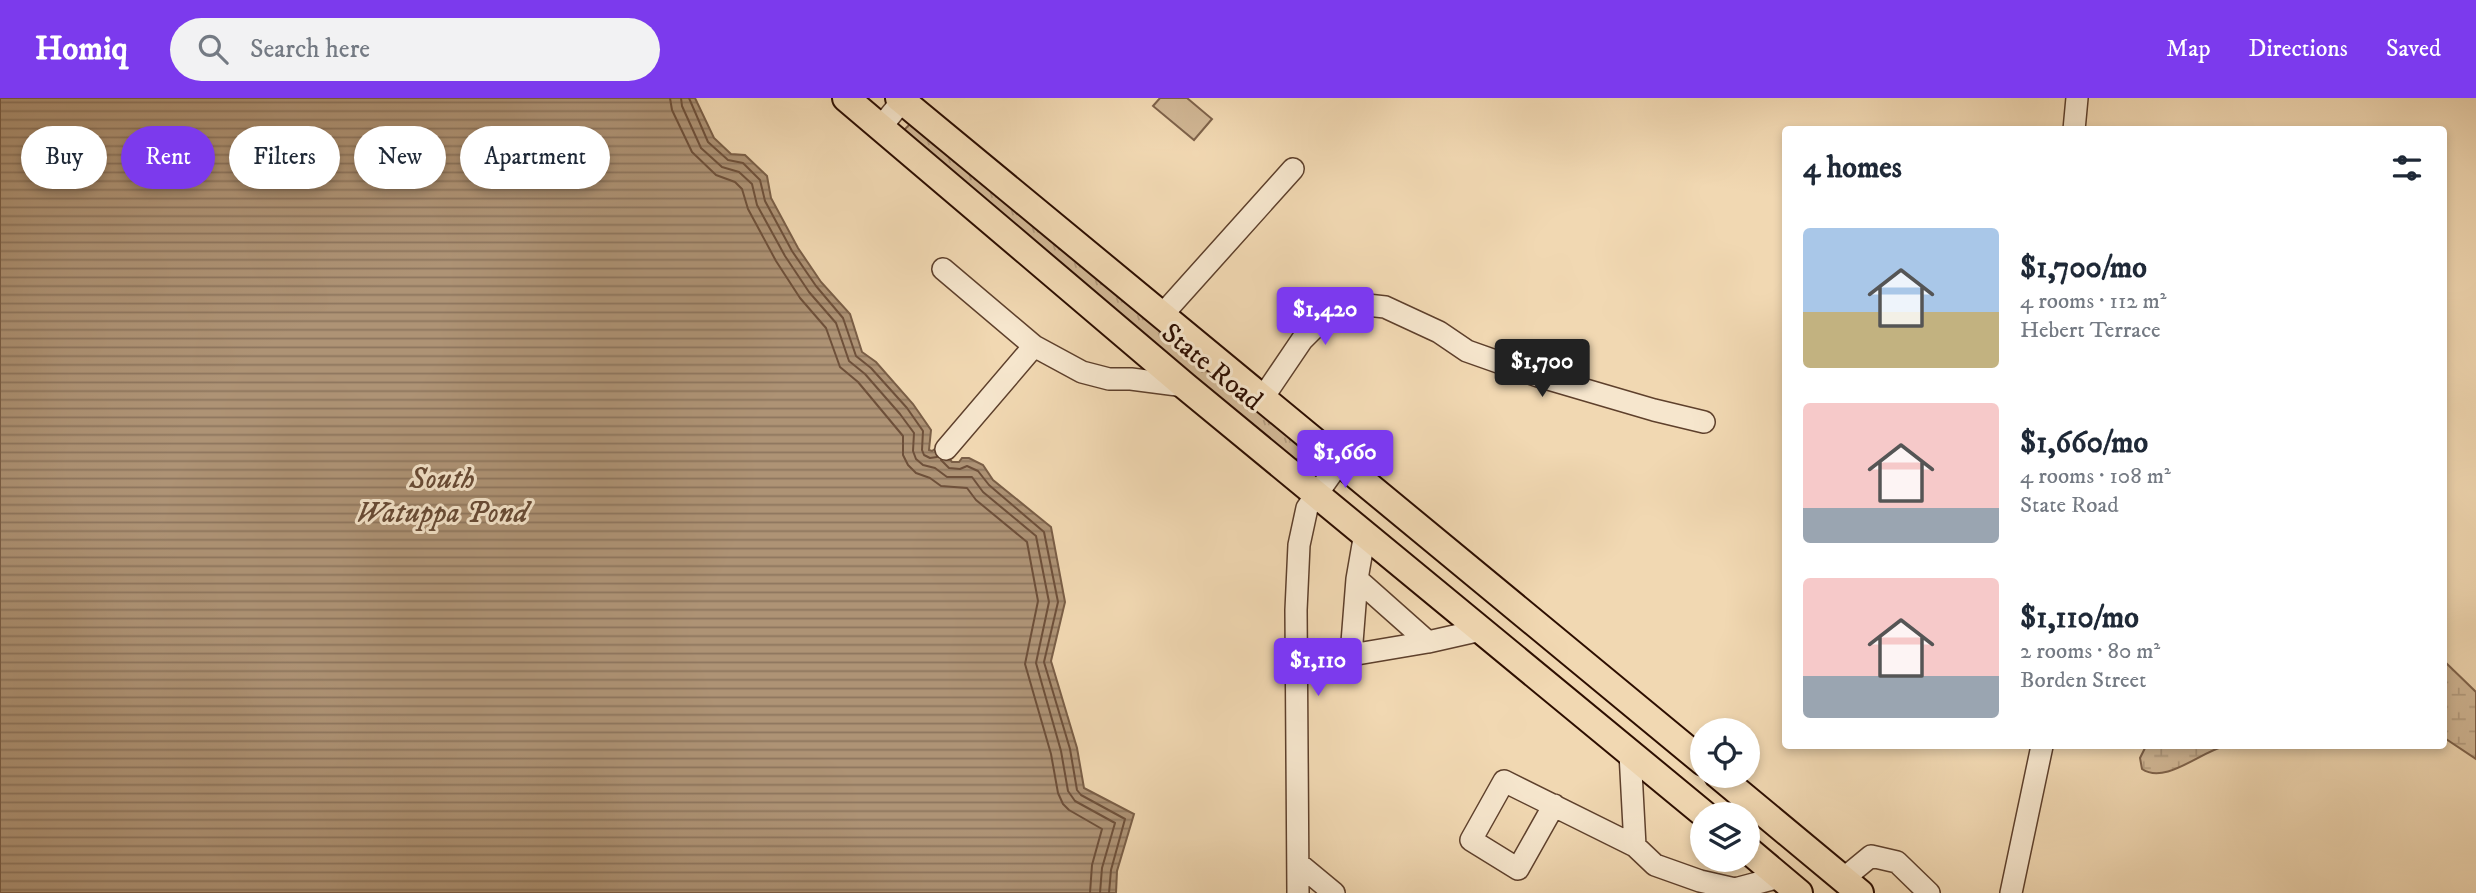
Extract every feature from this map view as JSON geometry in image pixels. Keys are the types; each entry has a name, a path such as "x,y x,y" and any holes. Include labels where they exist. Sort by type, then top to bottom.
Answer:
{"main road":[{"name":"State Road","path":"846,98 1185,386 1690,802"},
{"name":"State Road","path":"901,99 1690,751"},
{"path":"1734,788 1852,886"},
{"path":"1760,860 1789,885"}],"street":[{"path":"2074,126 2077,98"},
{"path":"881,127 901,99"},
{"path":"1162,315 1293,169"},
{"path":"943,269 1034,346 1082,372 1109,379 1132,379 1185,386"},
{"path":"1262,399 1302,340 1332,310 1358,304 1385,307 1439,332 1467,351 1538,376 1704,422"},
{"path":"946,449 1034,346"},
{"path":"1298,893 1296,610 1299,545 1307,508 1339,463"},
{"path":"1365,533 1357,579 1351,655 1481,630"},
{"path":"1357,579 1428,642"},
{"path":"2011,893 2041,749"},
{"path":"1630,753 1634,846"},
{"path":"1554,806 1634,846 1656,865 1700,881 1735,889 1789,885"},
{"path":"1852,886 1871,856 1897,862 1929,893"},
{"path":"1298,864 1334,893"}],"green space":[{"path":"1160,98 1187,98 1212,119 1194,140 1153,106"},
{"path":"913,121 1305,450 1298,459 1294,460 906,138 903,131"},
{"path":"2447,664 2476,692 2476,759 2447,740"},
{"path":"2144,749 2215,749 2183,766 2161,773 2142,769 2140,758"}],"water":[{"name":"South Watuppa Pond","path":"0,98 695,98 714,138 731,154 745,155 767,176 771,198 798,248 821,282 850,314 862,352 876,362 913,404 931,430 929,450 939,446 952,462 969,458 983,465 993,480 1051,527 1065,602 1051,661 1077,748 1084,788 1134,814 1117,871 1116,893 0,893"}]}
